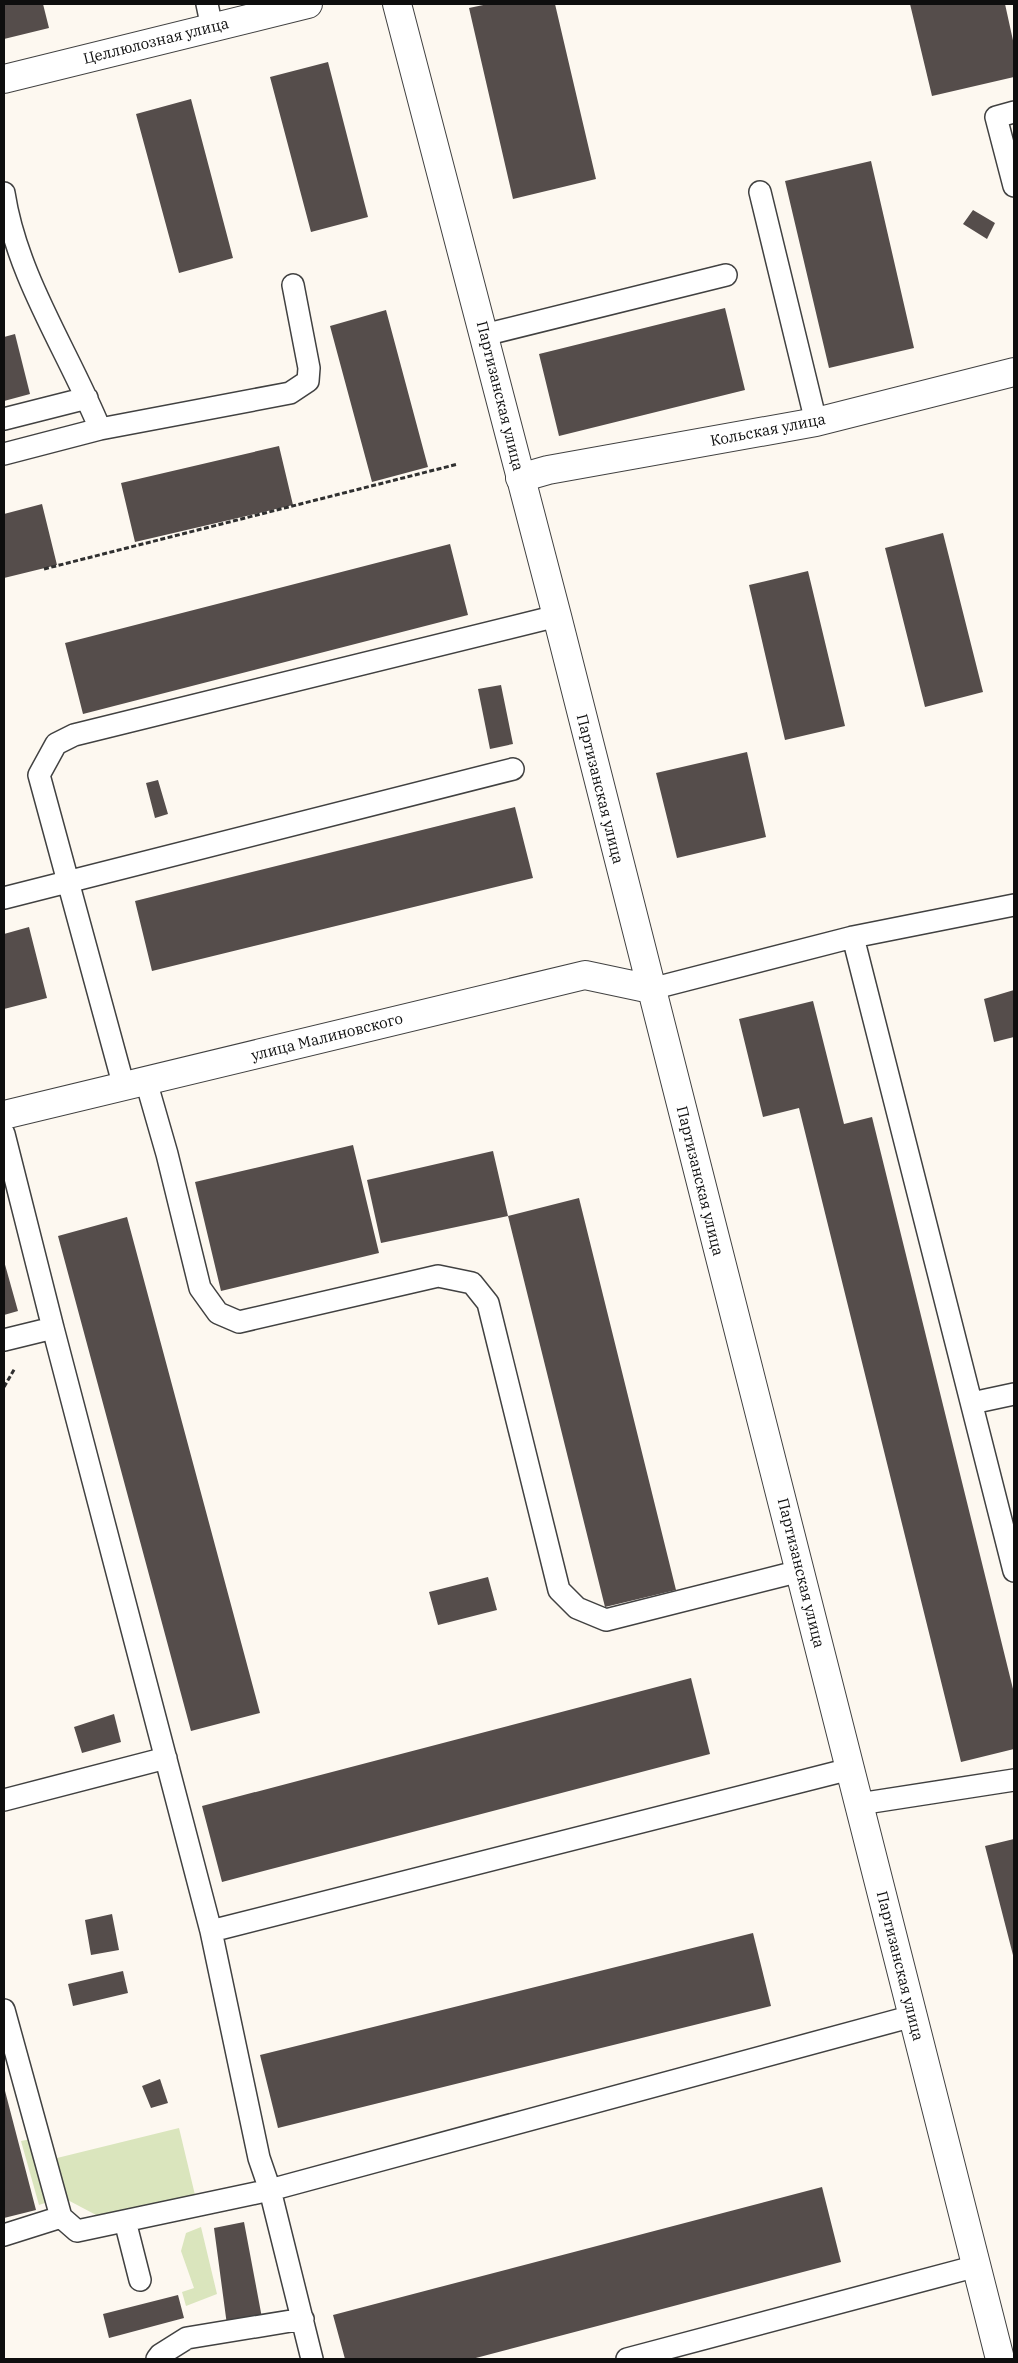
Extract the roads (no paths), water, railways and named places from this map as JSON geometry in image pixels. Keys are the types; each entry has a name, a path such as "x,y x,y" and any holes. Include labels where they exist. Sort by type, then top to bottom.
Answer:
{"street":[{"name":"Целлюлозная улица","path":"4,79 209,16 308,4"},
{"name":"Партизанская улица","path":"397,4 557,616 1000,2359"},
{"name":"Кольская улица","path":"520,478 548,470 816,422 1014,372"},
{"name":"улица Малиновского","path":"4,1115 585,975 651,989"}],"lane":[{"path":"1014,112 996,117 1014,186"},
{"path":"760,192 816,422"},
{"path":"4,193 8,217 40,304 87,398 100,429"},
{"path":"484,335 726,275"},
{"path":"4,454 100,429 290,393 308,381 310,368 293,285"},
{"path":"4,419 87,398"},
{"path":"557,616 74,735 56,744 39,775 68,882 135,1084 167,1154 200,1288 218,1313 239,1322 438,1276 472,1283 488,1303 559,1590 577,1608 606,1620 800,1570"},
{"path":"4,898 513,769"},
{"path":"651,989 853,937 1014,905"},
{"path":"853,937 1014,1571"},
{"path":"4,1134 211,1931 258,2158 270,2190 312,2359"},
{"path":"4,1340 53,1328"},
{"path":"972,1404 1014,1394"},
{"path":"4,1800 166,1758"},
{"path":"211,1931 850,1769"},
{"path":"859,1804 1014,1780"},
{"path":"4,2010 61,2217 77,2231 270,2190 913,2016"},
{"path":"4,2235 61,2217"},
{"path":"125,2221 140,2280"},
{"path":"628,2359 977,2266"},
{"path":"157,2359 186,2338 302,2318"}]}
